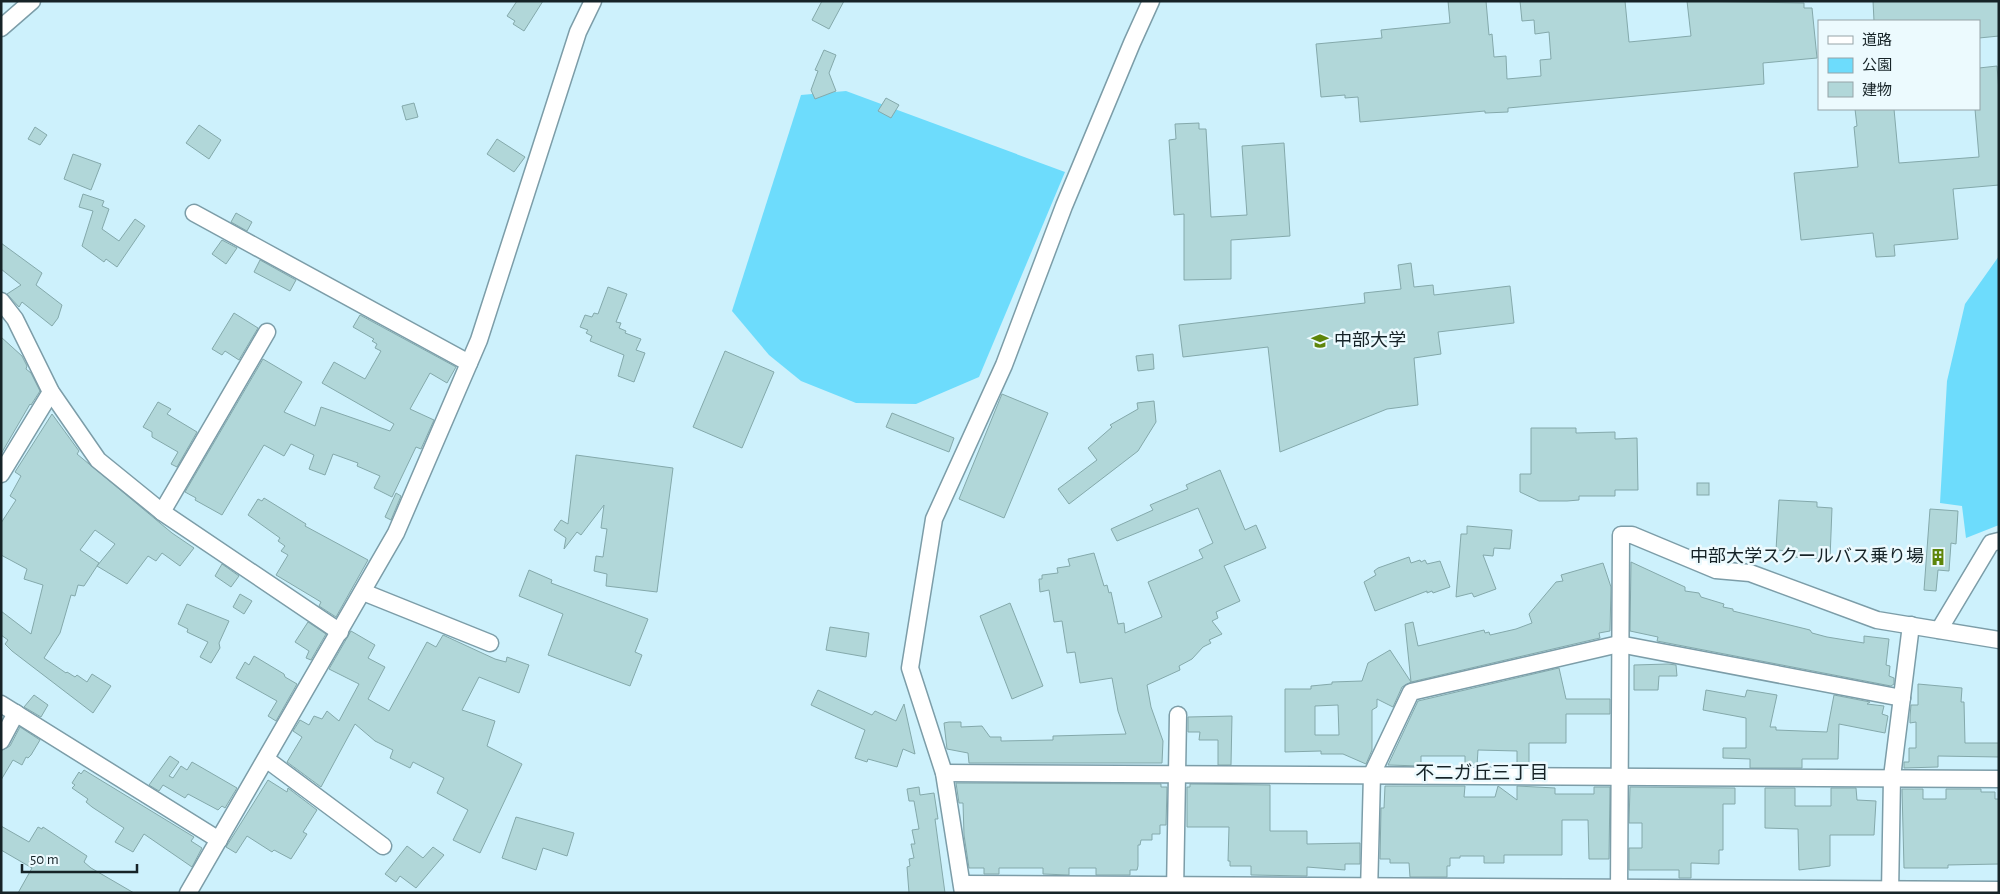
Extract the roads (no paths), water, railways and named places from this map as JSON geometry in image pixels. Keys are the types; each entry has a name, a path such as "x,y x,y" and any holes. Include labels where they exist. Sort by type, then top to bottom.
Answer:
{"street":[{"path":"1,28 32,1"},
{"path":"188,893 396,534 479,340 578,32 593,1"},
{"path":"1152,1 1132,43 1064,206 1004,365 934,519 910,668 944,773 963,888 1999,890"},
{"path":"194,213 469,363"},
{"path":"1,301 14,320 51,392 98,460 162,512 340,632"},
{"path":"162,512 267,332"},
{"path":"1,474 51,392"},
{"path":"1619,890 1621,534 1632,535 1716,570 1750,573 1877,620 1999,640"},
{"path":"1939,630 1991,543 1999,541"},
{"path":"363,592 490,643"},
{"path":"1890,891 1892,777 1911,625"},
{"path":"1369,890 1372,774 1411,692 1619,644 1902,698"},
{"path":"1,704 219,840"},
{"path":"1,741 16,713"},
{"path":"1175,889 1178,715"},
{"path":"266,760 383,846"},
{"path":"944,773 1999,778"}],"place":[{"name":"中部大学","path":"1320,341"},
{"name":"中部大学スクールバス乗り場","path":"1938,557"}],"district":[{"name":"不二ガ丘三丁目","path":"1482,773"}]}
